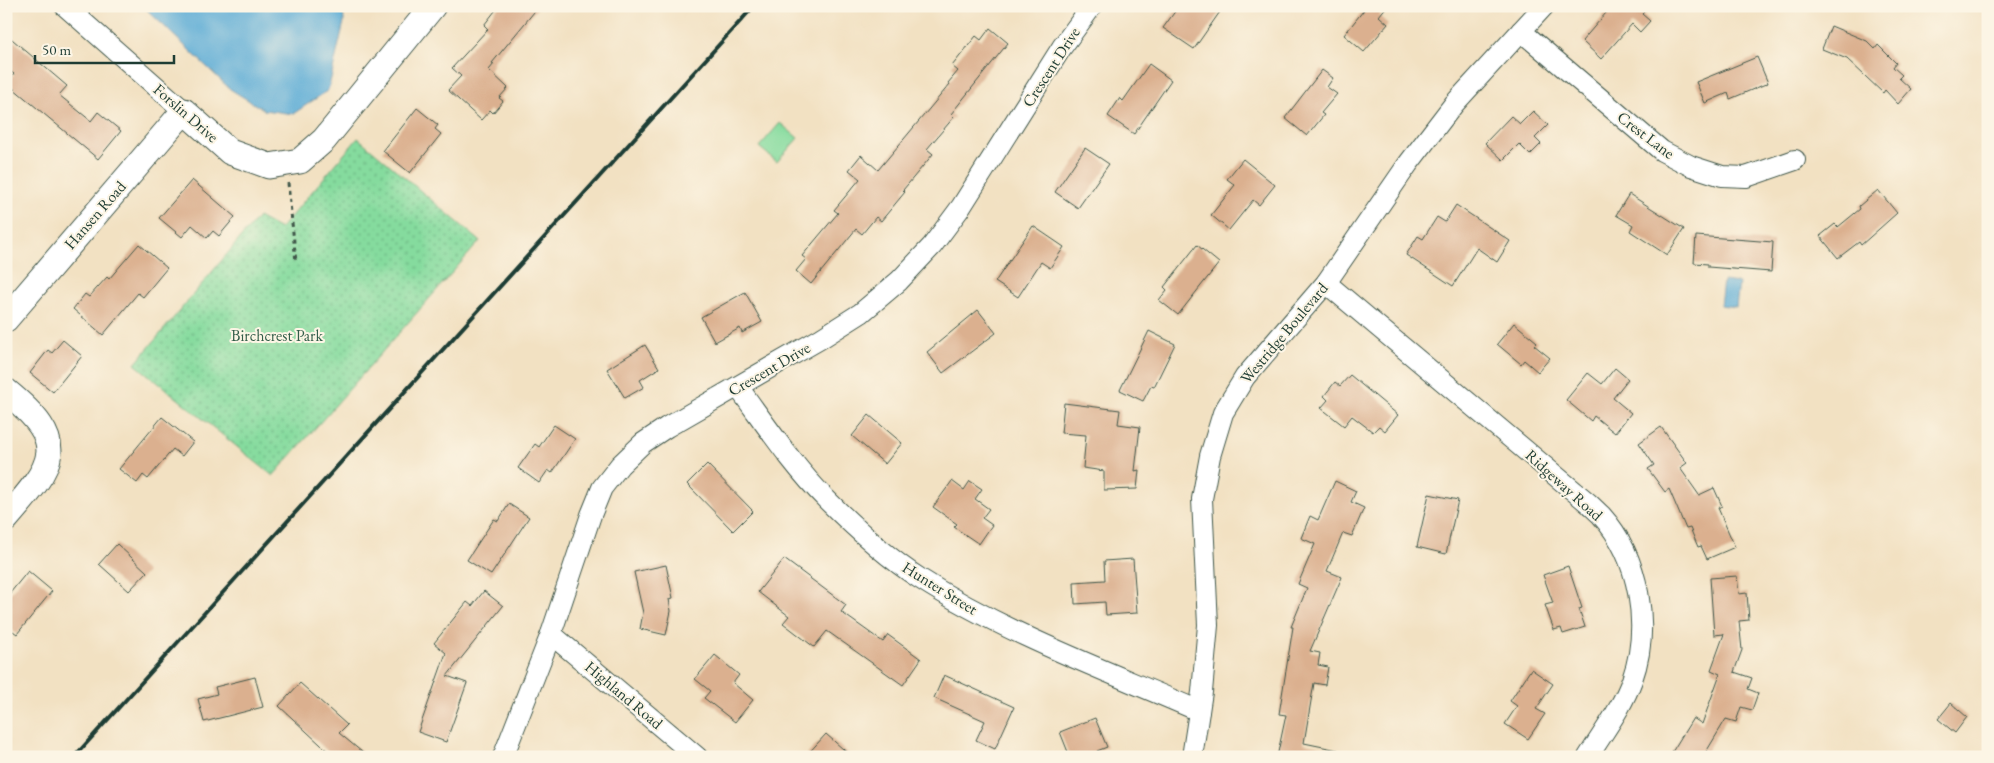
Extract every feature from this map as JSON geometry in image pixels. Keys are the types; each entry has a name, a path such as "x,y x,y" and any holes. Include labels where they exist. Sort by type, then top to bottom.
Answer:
{"street":[{"name":"Forslin Drive","path":"65,6 230,152 279,173"},
{"path":"279,173 300,161 324,140 433,6"},
{"name":"Crescent Drive","path":"503,757 551,634 602,488 620,465 642,443 861,313 899,281 932,246 961,207 1062,48 1092,6"},
{"name":"Westridge Boulevard","path":"1192,757 1200,711 1208,625 1202,499 1210,456 1223,414 1245,377 1326,283 1413,156 1454,104 1544,6"},
{"name":"Crest Lane","path":"1520,31 1662,151 1692,166 1722,176 1746,177 1795,160"},
{"name":"Hansen Road","path":"6,319 184,111"},
{"name":"Ridgeway Road","path":"1326,283 1602,515 1621,544 1635,577 1641,612 1640,646 1632,681 1616,712 1588,757"},
{"name":"Hunter Street","path":"738,387 786,452 826,499 870,540 918,577 971,610 1200,711"},
{"path":"6,391 28,409 43,427 50,449 46,469 33,488 6,519"},
{"name":"Highland Road","path":"551,634 697,757"}],"path":[{"path":"279,173 296,262"}],"green space":[{"path":"780,123 798,138 777,162 759,147"},
{"name":"Birchcrest Park","path":"358,138 480,241 273,476 135,364 258,217 280,229"}],"water":[{"path":"143,6 343,6 344,22 329,87 327,91 293,114 264,110 230,89"},
{"path":"1723,281 1739,283 1736,307 1720,305"}],"building":[{"path":"499,6 539,6 492,63 494,64 489,70 508,88 499,98 503,101 493,113 490,110 481,120 448,90 461,76 452,68 488,29 484,25"},
{"path":"1179,6 1224,6 1194,49 1163,28"},
{"path":"1367,6 1387,6 1379,16 1388,24 1364,52 1344,35"},
{"path":"1612,6 1649,6 1642,14 1650,21 1640,32 1632,24 1601,59 1582,41"},
{"path":"1831,26 1867,41 1875,49 1878,45 1896,63 1893,67 1902,75 1899,78 1911,89 1898,104 1885,90 1883,93 1847,59 1822,49"},
{"path":"990,28 1008,43 951,114 954,117 927,149 933,154 903,190 905,192 881,221 876,217 862,234 856,229 811,284 796,271 806,259 802,256 838,213 834,210 860,179 849,170 861,155 878,170 950,84 948,83 958,71 952,66 976,36 981,40"},
{"path":"6,34 67,86 59,95 91,121 98,112 121,131 98,159 7,83 14,74 6,68"},
{"path":"1757,57 1768,83 1730,99 1728,93 1705,103 1696,82"},
{"path":"1149,64 1171,80 1134,134 1108,116 1120,98 1123,101"},
{"path":"1322,70 1333,78 1327,87 1337,94 1321,113 1324,115 1307,136 1285,118"},
{"path":"417,108 438,125 435,129 441,134 410,173 383,151"},
{"path":"1533,111 1548,125 1535,138 1541,144 1530,155 1519,144 1503,160 1485,143 1511,116 1520,124"},
{"path":"1085,148 1109,164 1078,208 1055,192"},
{"path":"1243,159 1275,185 1259,205 1253,200 1229,230 1211,215 1235,185 1227,179"},
{"path":"192,180 235,217 219,236 213,231 207,238 192,225 182,237 159,218"},
{"path":"1878,190 1897,213 1861,245 1859,242 1838,258 1820,236 1835,224 1838,227 1860,209 1859,206"},
{"path":"1629,194 1684,229 1667,255 1630,231 1633,225 1616,215"},
{"path":"1456,205 1510,241 1497,262 1477,248 1453,286 1406,255 1418,236 1423,239 1437,217 1445,222"},
{"path":"1033,226 1064,247 1050,268 1041,262 1018,297 995,282"},
{"path":"1696,236 1773,242 1771,272 1708,267 1708,264 1694,263"},
{"path":"139,244 167,268 143,297 138,293 103,335 73,309 85,294 89,297 107,277 109,279"},
{"path":"1197,245 1219,263 1178,315 1159,300 1167,290 1164,287"},
{"path":"745,292 762,322 742,333 740,328 715,342 701,317"},
{"path":"978,310 996,333 943,373 927,352"},
{"path":"1514,323 1537,342 1534,345 1550,358 1538,372 1524,360 1521,364 1497,344"},
{"path":"1149,331 1175,344 1154,387 1151,386 1143,401 1120,390"},
{"path":"63,340 82,356 53,392 30,373 48,350 52,353"},
{"path":"645,345 659,368 640,380 644,387 625,398 607,369"},
{"path":"1615,368 1628,379 1613,398 1631,413 1615,433 1594,416 1591,421 1566,400 1588,373 1602,384"},
{"path":"1350,375 1398,415 1385,431 1379,426 1373,432 1352,416 1344,426 1321,408 1328,400 1324,396 1335,382 1340,386"},
{"path":"1064,403 1120,410 1118,424 1140,427 1135,471 1139,470 1137,489 1104,490 1104,471 1083,468 1086,435 1061,433"},
{"path":"869,415 902,443 885,464 852,436"},
{"path":"162,417 193,442 182,456 173,449 148,479 143,475 137,483 119,469"},
{"path":"554,425 575,439 552,473 548,470 539,483 518,468 535,444 539,447"},
{"path":"1661,427 1687,463 1680,468 1699,495 1714,488 1722,506 1718,508 1735,547 1707,559 1701,546 1698,547 1690,528 1686,529 1669,489 1665,492 1648,469 1654,465 1639,443"},
{"path":"707,464 753,511 733,531 687,484"},
{"path":"952,481 964,490 970,481 982,489 975,499 989,509 982,518 992,525 979,544 954,527 957,524 933,507"},
{"path":"1335,481 1356,491 1351,502 1364,508 1352,536 1343,533 1327,571 1342,577 1310,651 1320,653 1318,665 1328,667 1325,685 1314,683 1304,743 1338,750 1337,757 1277,757 1286,715 1279,714 1293,627 1291,627 1307,588 1298,584 1315,544 1301,538 1310,516 1318,520"},
{"path":"1429,494 1458,500 1446,554 1417,547"},
{"path":"509,504 529,517 491,575 467,560 494,519 498,521"},
{"path":"117,544 147,572 129,591 99,564"},
{"path":"784,559 846,605 841,612 883,642 888,635 921,659 903,685 827,631 814,647 783,623 789,616 758,592"},
{"path":"1133,559 1137,613 1106,615 1105,602 1075,604 1074,582 1105,580 1104,561"},
{"path":"666,565 673,598 669,599 671,611 666,635 640,629 643,613 634,572"},
{"path":"1568,566 1582,608 1579,609 1585,627 1563,634 1561,628 1554,630 1545,605 1553,603 1543,575"},
{"path":"28,571 52,591 17,634 6,626 6,598"},
{"path":"1737,576 1739,594 1747,593 1749,620 1739,621 1742,650 1734,672 1752,678 1748,689 1758,693 1752,710 1741,707 1736,722 1726,719 1703,757 1669,757 1693,718 1702,724 1720,674 1711,670 1724,634 1714,635 1710,578"},
{"path":"484,591 503,606 447,676 467,683 446,742 418,732 446,653 434,643 467,602 472,606"},
{"path":"715,655 739,675 733,683 753,700 735,722 704,698 710,691 695,679"},
{"path":"1531,669 1553,684 1536,709 1545,714 1528,739 1505,724 1517,706 1510,701"},
{"path":"944,675 1014,707 995,749 976,740 985,721 934,698"},
{"path":"255,677 263,707 204,722 198,699 217,694 215,687"},
{"path":"300,683 347,725 339,733 368,757 334,757 279,706"},
{"path":"1951,703 1967,717 1955,733 1938,719"},
{"path":"1095,718 1107,747 1097,751 1099,757 1070,757 1060,732"},
{"path":"826,734 852,757 805,757"}],"railway":[{"path":"74,757 754,6"}]}
